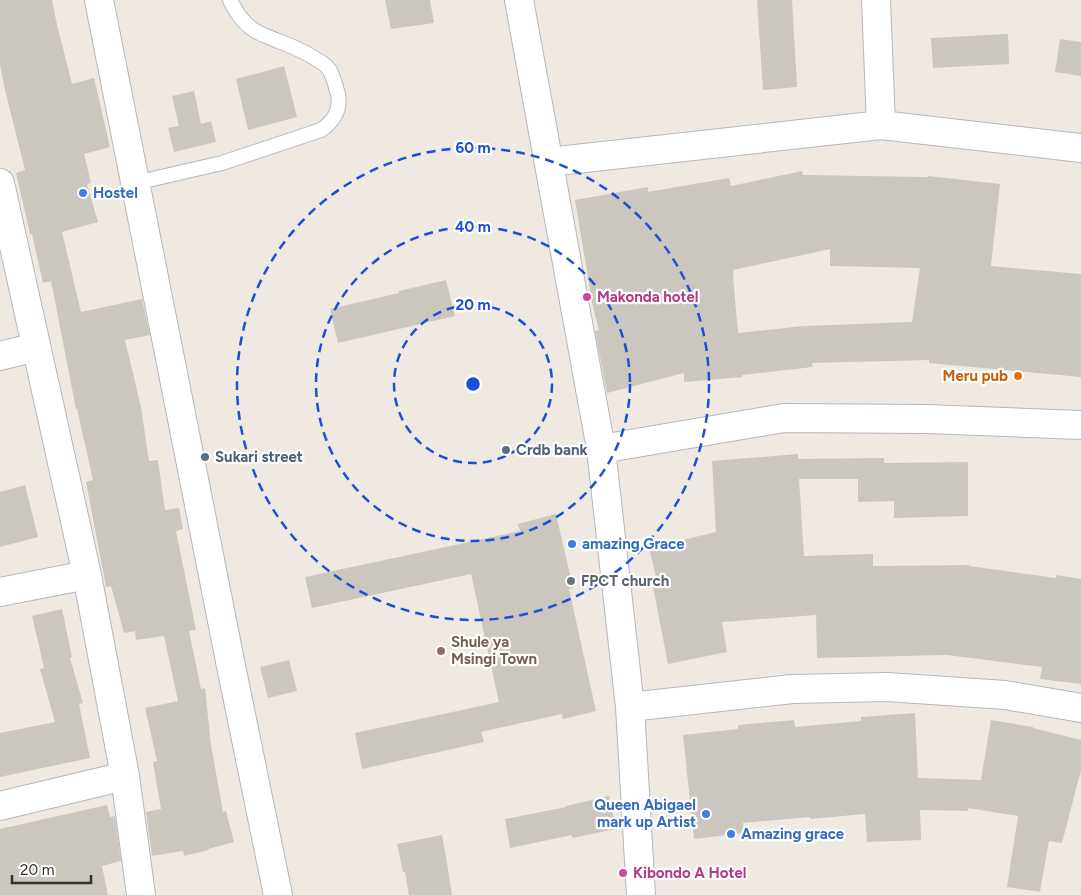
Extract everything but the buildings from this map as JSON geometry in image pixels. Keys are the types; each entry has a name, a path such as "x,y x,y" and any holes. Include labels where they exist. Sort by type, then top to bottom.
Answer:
{"street":[{"path":"99,0 278,895"},
{"path":"519,0 601,449 630,707 641,895"},
{"path":"876,0 881,125"},
{"path":"549,162 881,125 1081,148"},
{"path":"0,183 87,575 125,776 141,895"},
{"path":"0,356 36,347"},
{"path":"601,449 784,418 926,419 1081,425"},
{"path":"0,592 87,575"},
{"path":"630,707 792,689 887,687 1005,695 1081,708"},
{"path":"0,806 125,776"}],"lane":[{"path":"135,182 222,162 312,133 330,124 336,116 338,98 334,77 327,67 308,55 255,31 236,13 230,0"}],"place":[{"name":"Hostel","path":"83,193"},
{"name":"Makonda hotel","path":"587,297"},
{"name":"Meru pub","path":"1018,376"},
{"name":"Crdb bank","path":"506,450"},
{"name":"Sukari street","path":"205,457"},
{"name":"amazing Grace","path":"572,544"},
{"name":"FPCT church","path":"571,581"},
{"name":"Shule ya Msingi Town","path":"441,651"},
{"name":"Queen Abigael mark up Artist","path":"706,814"},
{"name":"Amazing grace","path":"731,834"},
{"name":"Kibondo A Hotel","path":"623,873"}]}
